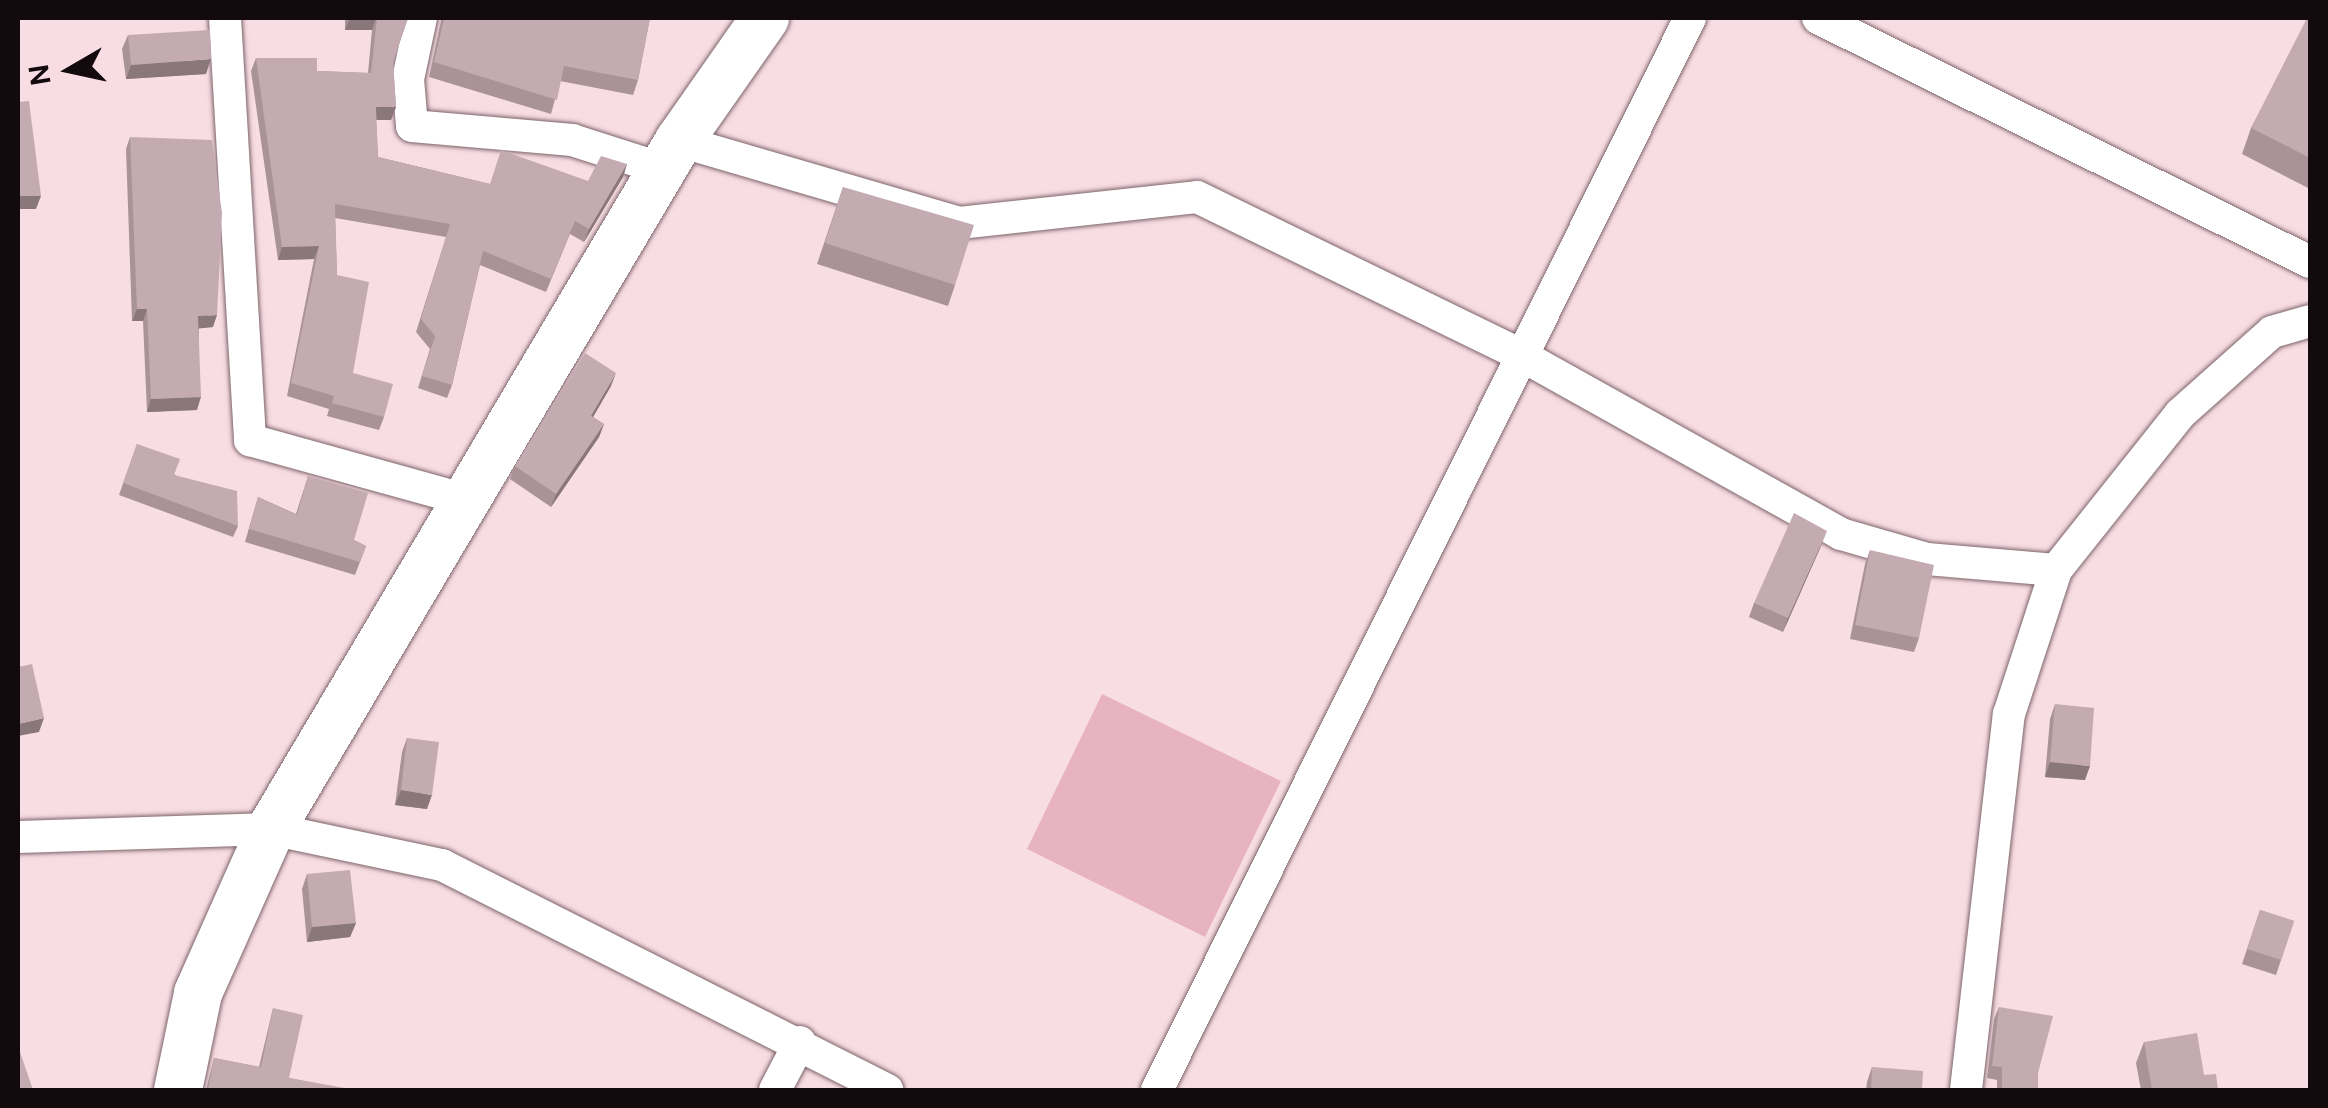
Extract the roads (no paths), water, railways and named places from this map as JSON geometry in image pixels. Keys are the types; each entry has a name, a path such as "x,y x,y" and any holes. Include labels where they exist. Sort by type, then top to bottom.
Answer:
{"street":[{"path":"225,18 250,440 466,500"},
{"path":"421,18 408,79 412,126 572,140 671,155 959,223 1198,197 1519,354 1842,534 1927,560 2056,570"},
{"path":"178,1090 198,994 271,829 671,155 765,18"},
{"path":"1157,1090 1519,354 1690,18"},
{"path":"1818,18 2310,262"},
{"path":"1966,1090 2009,714 2056,570 2180,414 2272,332 2310,321"},
{"path":"18,838 271,829 442,864 800,1042 888,1090"},
{"path":"775,1090 800,1042"}]}
